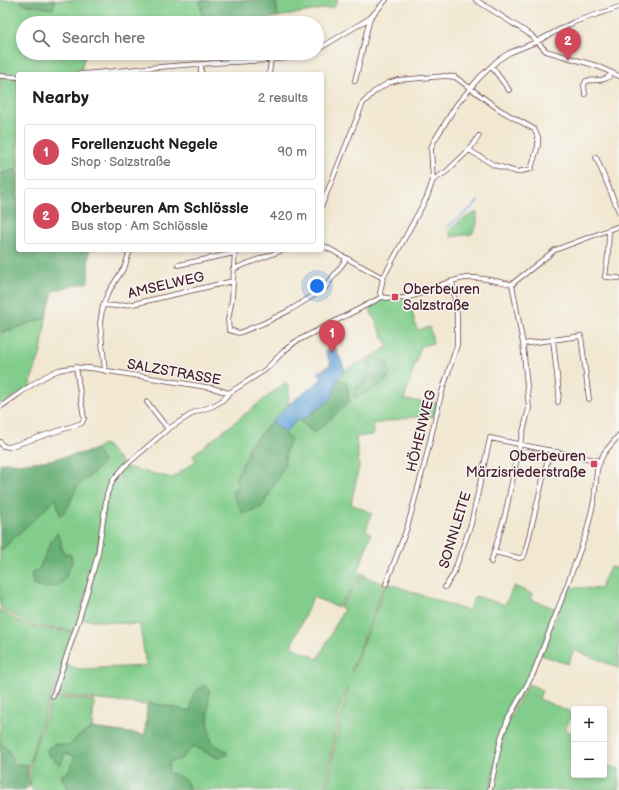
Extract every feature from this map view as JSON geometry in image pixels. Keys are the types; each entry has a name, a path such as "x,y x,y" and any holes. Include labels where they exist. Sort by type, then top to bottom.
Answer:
{"street":[{"path":"324,46 370,18 386,0"},
{"path":"476,0 531,35 536,42 546,50 597,66 619,76"},
{"path":"619,7 574,22 536,42 509,53 498,60 457,104 431,148 433,180 427,197 383,278 380,293 382,297 397,300 452,281 466,278 481,278 512,284 554,250 619,226"},
{"path":"354,81 370,18"},
{"path":"129,72 201,64 271,60 269,72"},
{"path":"201,64 201,72"},
{"path":"492,67 509,90"},
{"path":"585,94 584,85 586,81 604,80 609,78 612,74"},
{"path":"0,76 16,77"},
{"path":"324,200 363,103 374,92 388,83 398,80 445,76 455,77 500,110 534,129 538,137 538,146 531,169 517,172 494,166 468,150"},
{"path":"433,180 446,172 468,150 479,136"},
{"path":"596,157 619,212"},
{"path":"608,230 608,255 605,278 619,278"},
{"path":"324,246 383,278"},
{"path":"105,371 100,322 103,305 108,292 125,266 129,252"},
{"path":"178,265 231,252"},
{"path":"235,252 232,299 228,320 229,330 239,333 290,310 324,289 347,258"},
{"path":"233,269 278,252"},
{"name":"AMSELWEG","path":"103,305 116,306 133,304 232,281"},
{"name":"HÖHENWEG","path":"386,584 407,528 441,395 457,345 457,315 452,281"},
{"path":"490,562 505,515 529,408 523,344 512,284"},
{"name":"SALZSTRASSE","path":"0,407 48,375 59,370 76,367 212,388 229,393 265,370 295,342 382,297"},
{"path":"523,344 581,336 589,399"},
{"path":"553,340 559,393 558,402"},
{"path":"0,442 3,446 9,447 82,423 84,418 76,367"},
{"path":"53,696 94,570 107,494 113,480 125,466 168,429 195,412 218,403 229,393"},
{"path":"147,402 168,429"},
{"path":"490,790 501,738 508,719 533,674 586,534 594,501 597,470 600,461 604,453 617,442 619,435"},
{"name":"SONNLEITE","path":"445,587 453,575 471,524 490,438 600,461"},
{"path":"494,552 519,558 523,557 550,450"}],"green space":[{"path":"0,0 19,0 23,4 53,9 55,0 200,0 202,16 16,16 16,60 84,60 82,72 16,72 16,75 0,76"},
{"path":"19,0 55,0 53,9 23,4"},
{"path":"200,0 276,0 278,16 202,16"},
{"path":"276,0 338,0 334,7 278,16"},
{"path":"0,77 16,78 16,170 0,174"},
{"path":"16,170 16,252 89,252 88,282 53,291 46,318 0,333 0,174"},
{"path":"477,212 477,224 472,234 451,237 450,231 459,222"},
{"path":"383,298 397,300 409,299 417,330 430,327 433,343 421,346 404,400 438,403 435,417 413,417 373,424 373,435 356,437 359,467 351,504 372,513 366,531 371,533 358,572 366,575 359,578 338,607 313,597 291,646 318,659 344,609 340,607 360,579 366,577 385,584 351,671 352,672 387,583 468,611 475,596 505,605 514,586 532,594 530,599 557,609 532,674 507,719 489,790 327,790 335,742 347,688 342,702 333,742 325,790 189,790 185,780 168,772 169,762 186,754 193,746 218,758 226,752 212,742 208,726 209,690 191,711 150,703 147,705 54,695 64,665 81,669 146,666 140,625 80,619 89,590 110,487 125,467 172,478 196,461 193,455 286,382 289,386 288,405 248,447 248,454 236,477 284,467 286,450 291,440 285,433 298,419 314,433 347,395 348,388 346,382 338,379 345,370 369,358 366,380 356,388 354,392 387,362 373,356 388,347 368,306"},
{"path":"46,318 41,352 32,378 31,386 0,406 0,333"},
{"path":"373,356 387,362 390,372 388,379 356,399 353,396 356,388 366,380 369,358"},
{"path":"338,379 346,382 350,402 314,433 300,421 330,400"},
{"path":"272,422 291,440 286,450 284,467 262,507 243,514 232,492 238,488 236,477 248,454 248,448"},
{"path":"105,444 124,465 109,486 97,554 74,631 34,626 0,607 0,551 56,498 60,515 64,513 69,506 78,486 98,469 103,461 95,449","holes":["57,534 64,553 71,555 72,563 67,571 65,579 31,574 39,569 52,540"]},
{"path":"95,449 103,461 95,472 78,486 69,506 64,512 60,515 56,499 0,551 0,464 8,462 18,464 50,460 88,452"},
{"path":"57,533 61,541 61,549 64,553 71,555 72,563 65,578 59,585 46,588 33,585 31,574 39,569 52,540"},
{"path":"610,567 619,569 619,668 574,650 568,664 541,655 569,587 600,589"},
{"path":"0,609 16,620 29,626 74,633 39,730 29,765 14,764 8,750 0,742"},
{"path":"529,684 542,690 539,699 571,712 571,717 565,730 571,733 571,778 607,778 607,765 619,769 619,790 491,790 502,738 509,720"},
{"path":"206,685 209,690 208,726 212,742 227,752 227,755 218,758 193,746 181,759 169,762 168,772 185,780 189,790 69,790 61,776 70,770 75,756 65,753 61,765 48,755 47,749 54,744 70,746 76,738 92,728 145,735 147,705 150,703 191,711 193,695"},
{"path":"53,697 94,701 92,728 76,738 70,746 54,744 61,764 65,753 76,756 70,770 61,776 69,790 32,790 30,772 33,753"},
{"path":"0,742 8,750 14,764 29,765 28,775 30,786 24,790 0,790"}],"water":[{"path":"335,347 345,370 338,379 330,400 300,421 298,419 285,433 272,422 289,404 322,379 318,373 331,364 325,351"}],"waterway":[{"path":"447,228 471,209 478,201"}],"place":[{"name":"Oberbeuren Am Schlössle","path":"568,61"},
{"name":"Oberbeuren Salzstraße","path":"395,297"},
{"name":"Forellenzucht Negele","path":"332,353"},
{"name":"Oberbeuren Märzisriederstraße","path":"594,464"}]}
